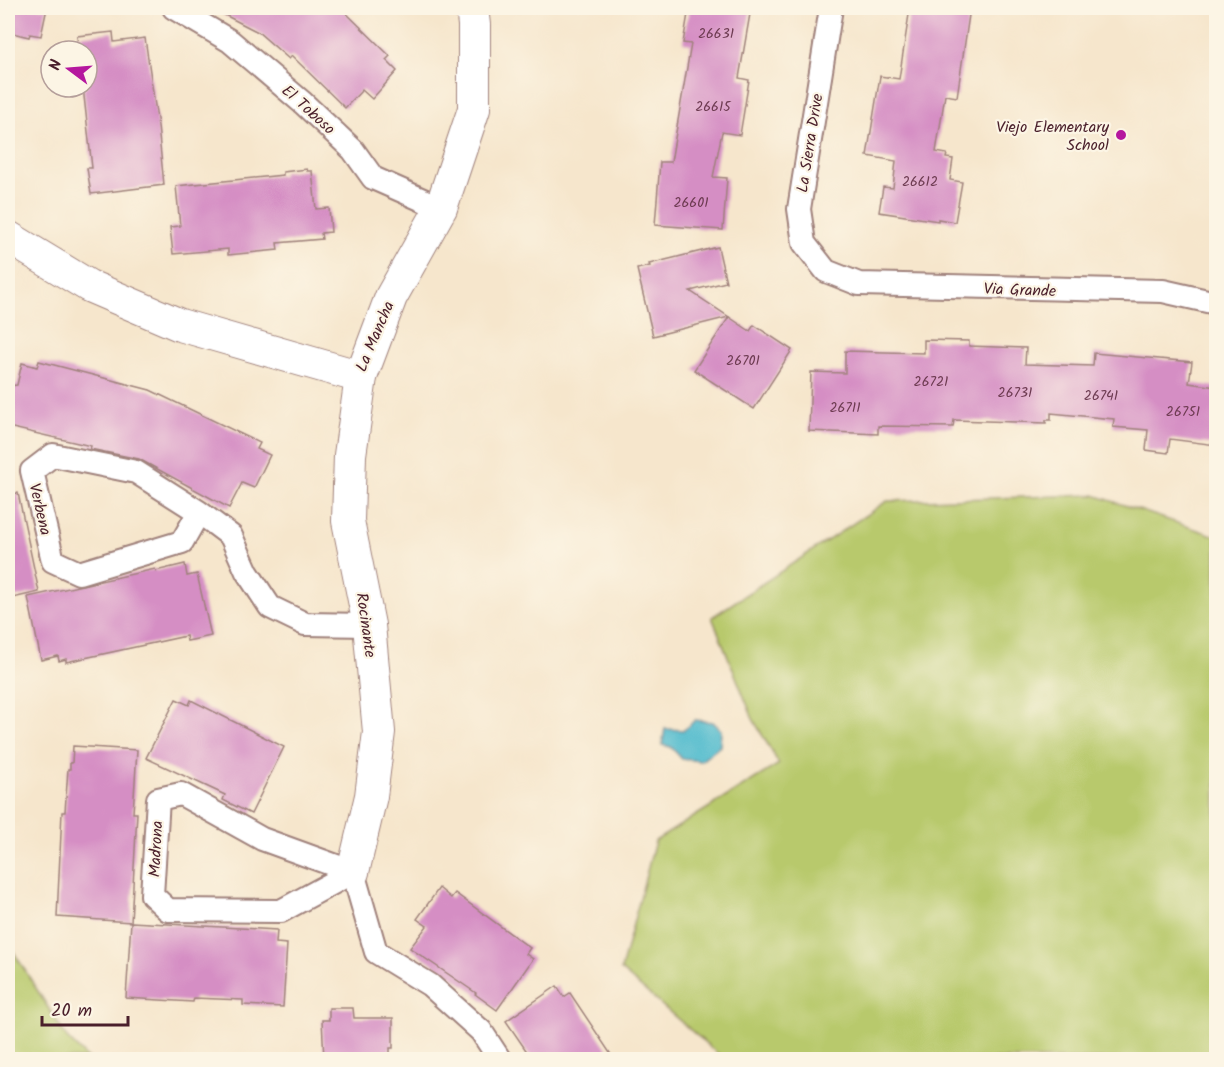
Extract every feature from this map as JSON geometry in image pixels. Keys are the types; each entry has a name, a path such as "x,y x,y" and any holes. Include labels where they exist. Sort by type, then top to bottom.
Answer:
{"street":[{"name":"El Toboso","path":"174,8 230,41 303,103 354,150 374,178 441,208"},
{"name":"La Mancha","path":"8,237 89,286 180,326 360,377 391,297 441,208 474,108 472,8"},
{"name":"La Sierra Drive","path":"826,270 804,243 799,209 831,8"},
{"name":"Via Grande","path":"826,270 859,284 1163,291 1216,303"},
{"name":"Rocinante","path":"353,872 371,796 379,732 369,625 348,521 350,455 360,377"},
{"name":"Verbena","path":"199,512 182,542 79,573 53,561 32,471 53,455 136,472 199,512 231,536 247,572 270,607 305,624 369,625"},
{"name":"Madrona","path":"181,794 262,839 353,872 281,911 168,910 152,895 158,799 181,794"},
{"path":"353,872 376,952 430,985 480,1031 500,1059"}],"green space":[{"path":"1094,495 1216,536 1216,1059 724,1059 621,970 655,841 779,764 753,719 712,617 887,501"},
{"path":"8,943 67,1038 88,1059 8,1059"}],"water":[{"path":"695,720 713,722 721,730 720,746 701,761 682,759 671,747 662,745 665,729 684,730"}],"building":[{"path":"8,8 47,8 41,36 30,34 29,37 8,32"},
{"path":"211,8 341,8 390,56 386,60 397,71 372,99 362,90 345,108 292,56 289,59 258,32"},
{"path":"689,8 751,8 739,78 749,80 740,135 722,132 713,177 727,178 723,230 655,225 660,162 671,162 691,44 683,43"},
{"path":"910,8 970,8 957,97 945,95 936,152 947,154 946,158 953,159 950,180 962,182 955,222 879,212 883,187 893,188 896,161 867,156 880,76 899,79"},
{"path":"113,32 114,42 145,38 164,185 91,194 87,168 92,168 84,99 99,99 99,39 77,39 77,36"},
{"path":"307,169 307,171 312,171 316,209 329,208 331,232 321,233 322,239 277,243 278,250 228,255 228,249 173,254 170,227 180,226 176,186 283,175 283,172"},
{"path":"718,247 726,282 690,291 729,317 653,336 637,269"},
{"path":"729,317 750,331 754,325 792,350 754,409 694,370"},
{"path":"924,340 969,341 969,346 1026,348 1025,364 1093,366 1094,353 1192,362 1189,383 1216,387 1216,445 1170,439 1168,453 1146,450 1148,430 1113,427 1114,419 1051,413 1051,420 1046,420 1046,423 954,420 953,427 878,426 878,434 809,431 811,372 845,373 845,351 924,353"},
{"path":"39,361 150,390 260,443 257,449 270,455 254,488 242,483 229,508 139,459 90,449 91,446 8,427 8,386 17,385 22,363 37,367"},
{"path":"18,493 39,592 8,599 8,494"},
{"path":"185,564 187,576 197,574 211,636 187,641 186,636 66,662 66,659 59,661 58,656 41,660 28,597"},
{"path":"176,699 189,705 191,700 284,747 251,814 223,800 225,795 146,758"},
{"path":"73,746 137,750 133,813 137,813 131,922 57,917 62,812 65,812 68,769 72,763"},
{"path":"439,888 451,898 455,893 530,948 526,954 533,959 497,1010 410,948 427,926 417,919"},
{"path":"131,922 277,930 276,943 287,944 283,1007 243,1005 243,1000 194,998 193,1002 126,998"},
{"path":"557,986 564,997 570,993 614,1059 532,1059 506,1021"},
{"path":"329,1008 353,1008 354,1018 393,1018 393,1048 390,1048 390,1059 324,1059 322,1020 329,1020"}],"place":[{"name":"Viejo Elementary School","path":"1121,135"}]}
